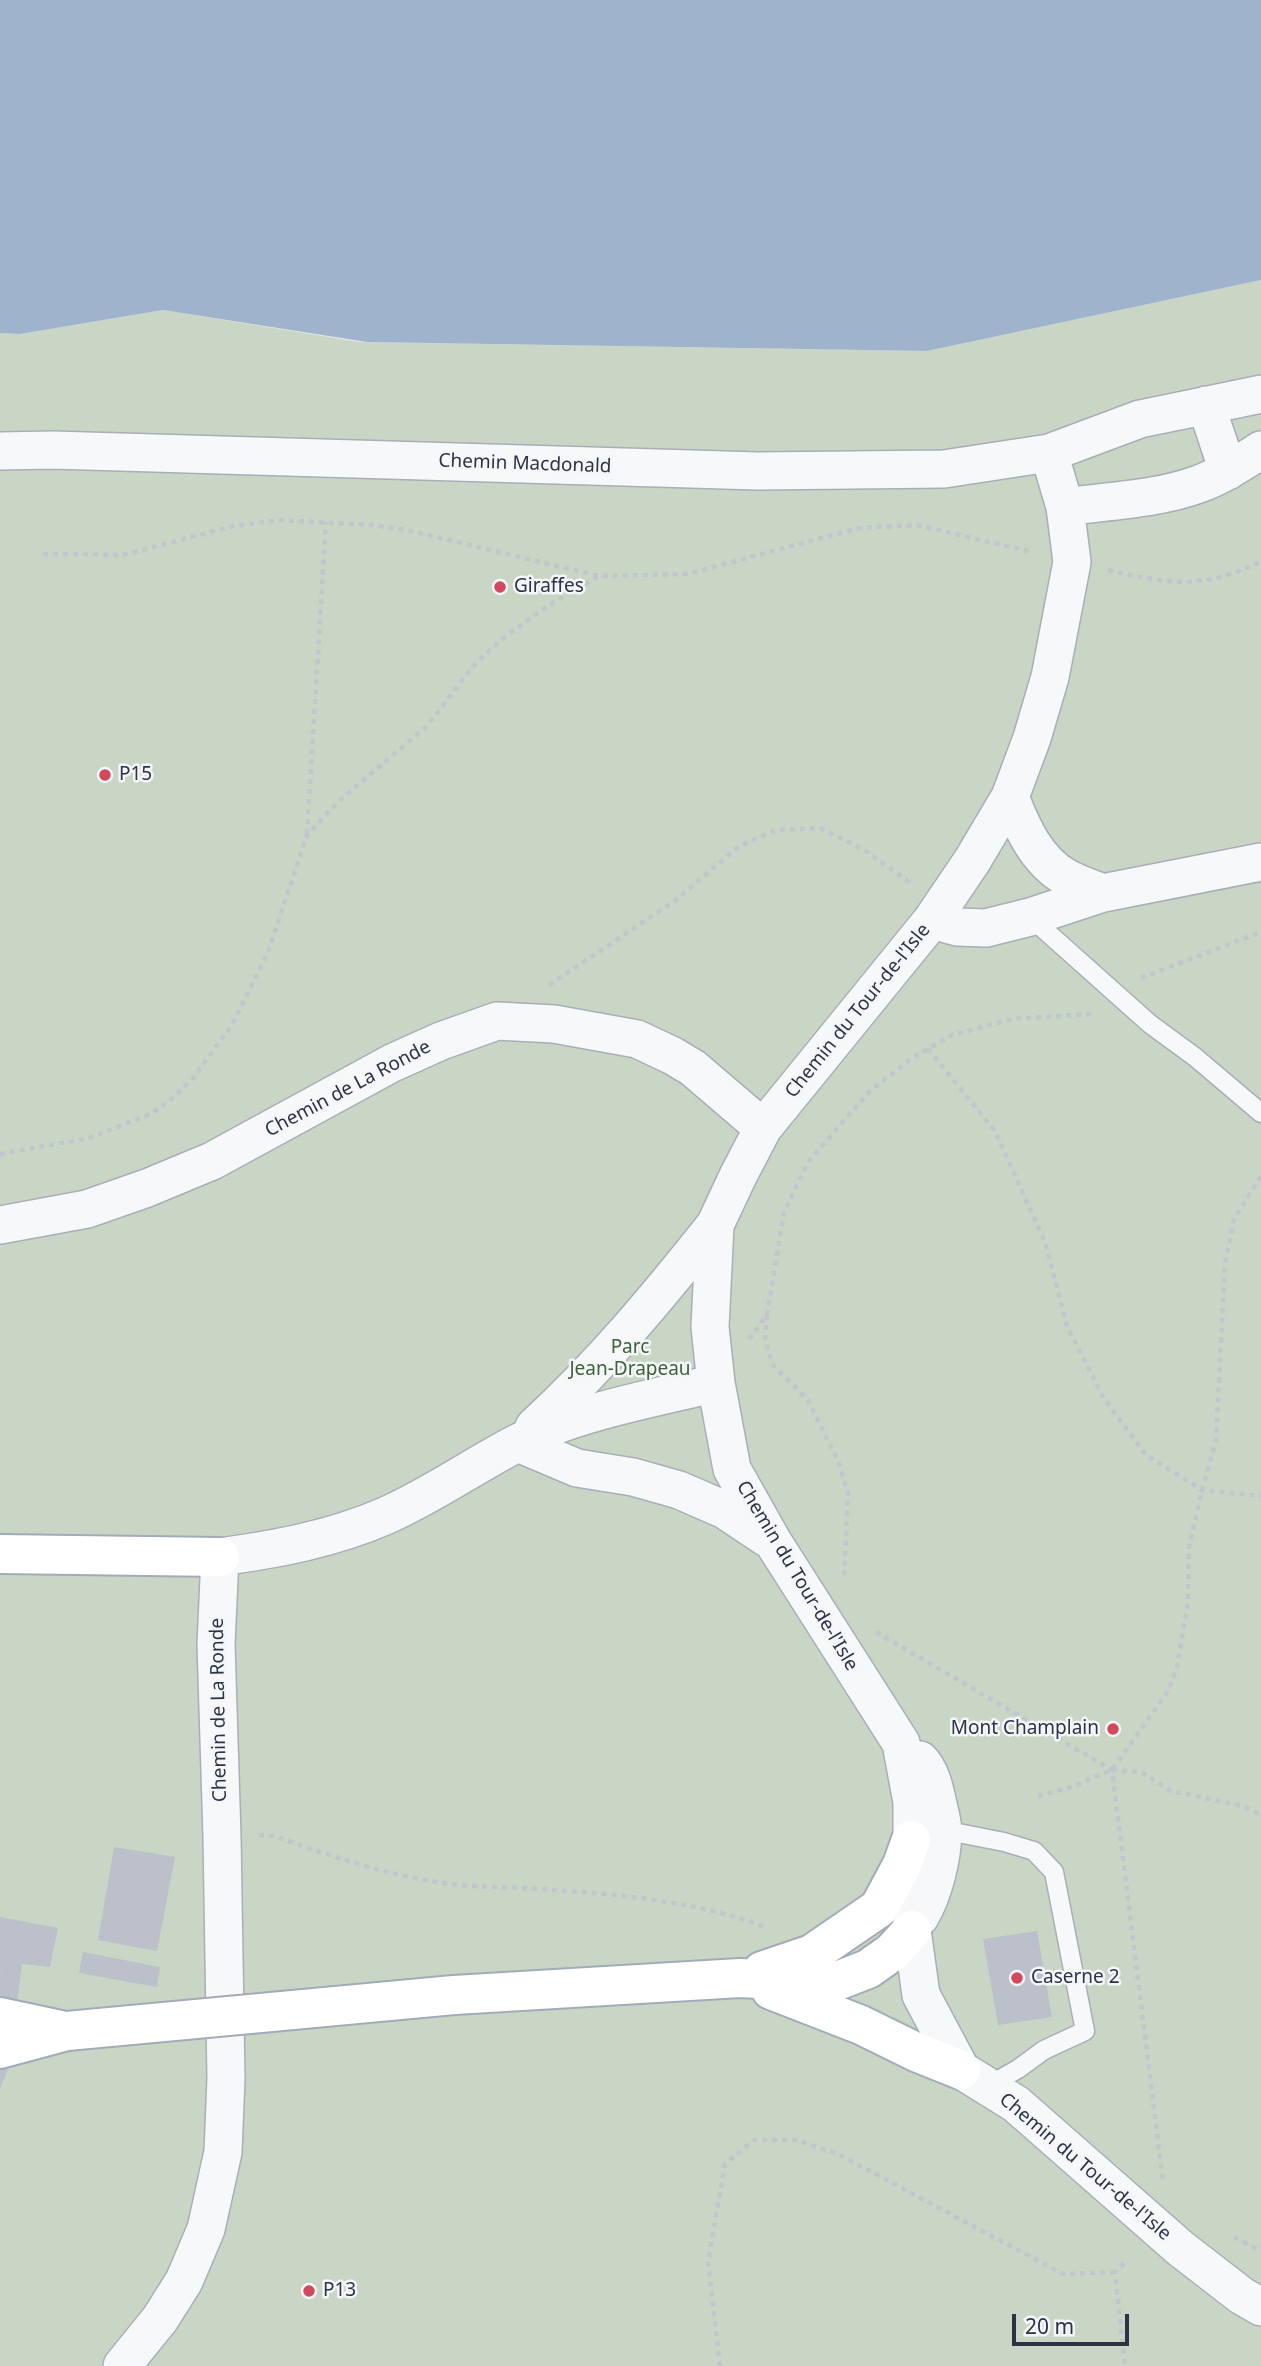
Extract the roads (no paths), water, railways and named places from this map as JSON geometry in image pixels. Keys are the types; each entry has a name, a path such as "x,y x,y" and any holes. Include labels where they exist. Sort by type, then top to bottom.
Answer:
{"main road":[{"path":"0,1555 220,1557"},
{"path":"740,1978 812,1954 879,1908 902,1865 927,1835"},
{"path":"0,2049 67,2031 454,1995 740,1978 832,1983 876,1963 892,1952 912,1930"},
{"path":"740,1978 861,2025 975,2078"},
{"path":"0,2017 67,2031"}],"street":[{"name":"Chemin Macdonald","path":"0,451 52,450 758,471 944,469 1049,453 1140,419 1261,394"},
{"path":"1206,405 1228,471"},
{"path":"1065,507 1198,484 1228,471 1261,450"},
{"path":"932,920 972,861 1010,797 1032,738 1050,677 1072,562 1065,507 1049,453"},
{"path":"1010,797 1026,835 1047,862 1066,878 1103,893"},
{"name":"Chemin du Tour-de-l'Isle","path":"1261,862 1103,893 986,928 957,927 932,920 763,1128 715,1225 710,1327 716,1382 733,1469 773,1542 901,1743 912,1802 927,1835 912,1930 921,1995 937,2028 975,2078 1021,2108 1180,2248 1242,2296 1261,2307"},
{"name":"Chemin de La Ronde","path":"0,1224 86,1209 147,1188 212,1161 392,1063 441,1041 497,1021 554,1024 637,1040 693,1068 763,1128"},
{"path":"518,1443 583,1382 626,1335 715,1225"},
{"path":"220,1557 287,1547 339,1534 388,1515 518,1443 570,1420 716,1382"},
{"path":"518,1443 577,1468 633,1477 679,1490 725,1510 773,1542"},
{"name":"Chemin de La Ronde","path":"122,2366 160,2319 184,2281 205,2229 223,2152 226,2079 216,1644 220,1557"}],"lane":[{"path":"1030,917 1128,1005 1212,1070 1261,1113"},
{"path":"927,1835 1004,1842 1034,1851 1054,1872 1085,2031 1044,2050 1018,2070 975,2078"}],"water":[{"path":"0,0 1261,0 1261,280 927,351 367,342 163,310 20,334 0,333"}],"place":[{"name":"Giraffes","path":"500,587"},
{"name":"P15","path":"105,775"},
{"name":"Mont Champlain","path":"1113,1729"},
{"name":"Caserne 2","path":"1017,1978"},
{"name":"P13","path":"309,2291"}],"park label":[{"name":"Parc Jean-Drapeau","path":"630,1359"}]}
